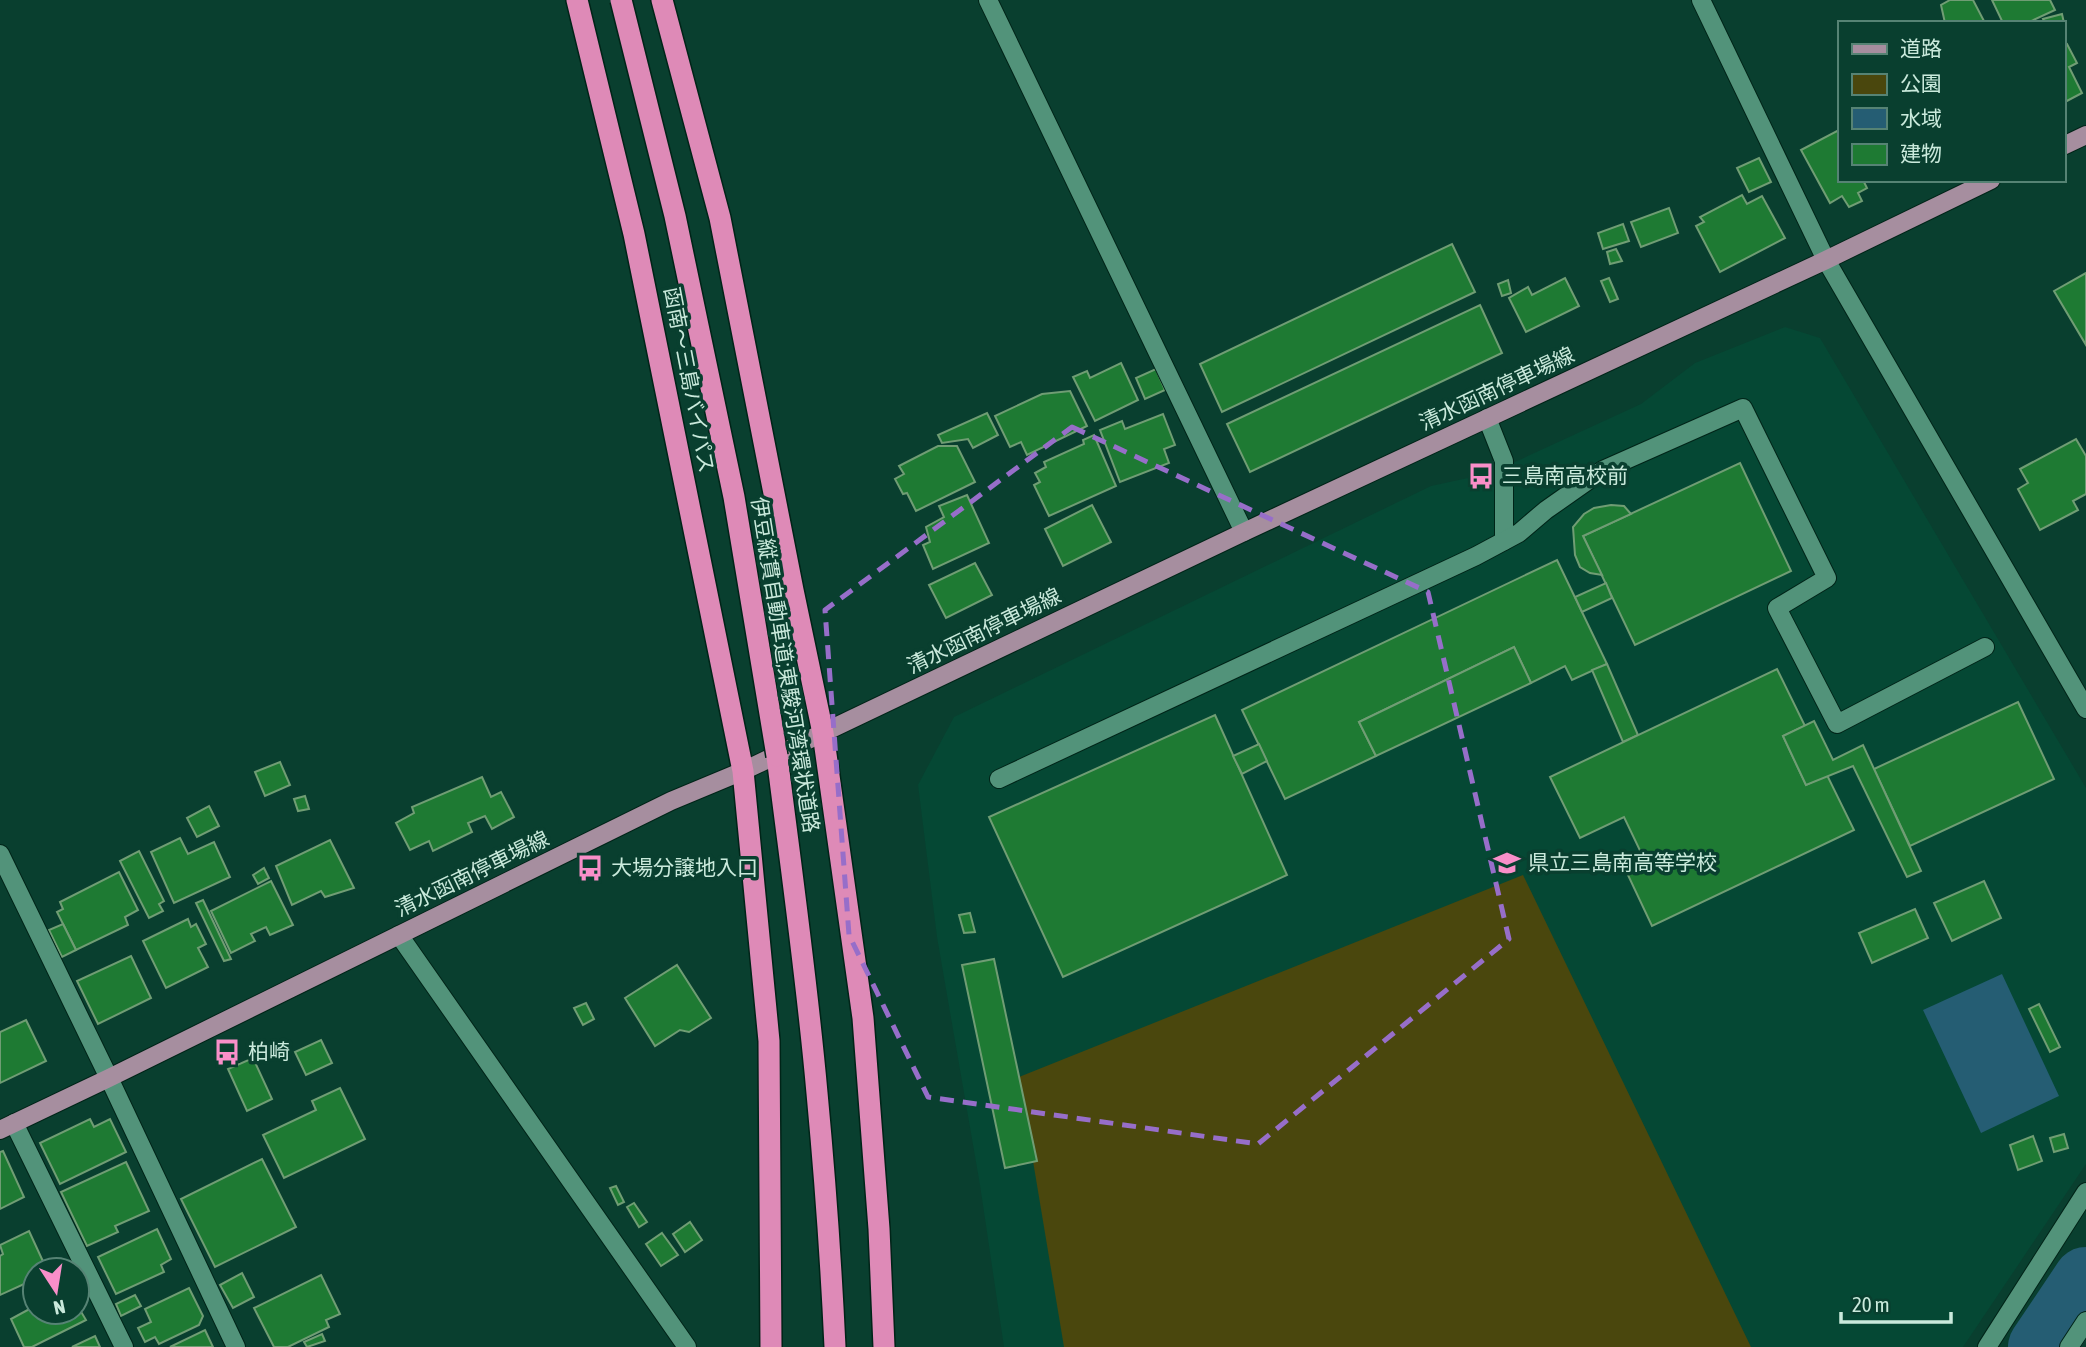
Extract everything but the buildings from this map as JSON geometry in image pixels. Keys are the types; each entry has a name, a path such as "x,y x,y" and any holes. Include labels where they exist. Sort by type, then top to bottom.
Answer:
{"highway":[{"name":"函南～三島バイパス","path":"577,0 634,234 743,771 769,1041 771,1347"},
{"name":"伊豆縦貫自動車道;東駿河湾環状道路","path":"621,0 676,216 734,497 776,745 817,1093 835,1347"},
{"path":"662,0 720,218 823,733 863,1018 879,1229 884,1347"}],"main road":[{"path":"2065,145 2086,135"},
{"name":"清水函南停車場線","path":"7,1126 671,801 743,771 1244,531 1826,260 1987,182"}],"street":[{"path":"988,0 1244,531"},
{"path":"1702,0 1826,260 2086,709"},
{"path":"999,779 1476,556 1519,533 1546,510 1603,470 1743,408 1828,578 1777,608 1837,724 1985,647"},
{"path":"1487,418 1504,461 1504,541"},
{"path":"0,854 236,1347"},
{"path":"398,935 687,1347"},
{"path":"7,1126 124,1347"},
{"path":"1987,1347 2086,1192"},
{"path":"2069,1347 2086,1321"}],"highlighted area":[{"path":"1072,427 1428,592 1509,939 1258,1144 928,1097 849,935 825,610"}],"shaded area":[{"name":"県立三島南高等学校","path":"1785,327 1820,338 2086,788 2086,1164 1963,1347 1004,1347 980,1185 937,937 918,785 954,717 1431,486 1491,473 1641,404 1695,363"}],"green space":[{"path":"1523,875 1751,1347 1064,1347 1019,1077"}],"water":[{"path":"2002,974 2059,1096 1981,1133 1923,1010"}],"waterway":[{"path":"2041,1347 2086,1280"}],"place":[{"name":"三島南高校前","path":"1481,476"},
{"name":"県立三島南高等学校","path":"1507,863"},
{"name":"大場分譲地入口","path":"590,868"},
{"name":"柏崎","path":"227,1052"}]}
